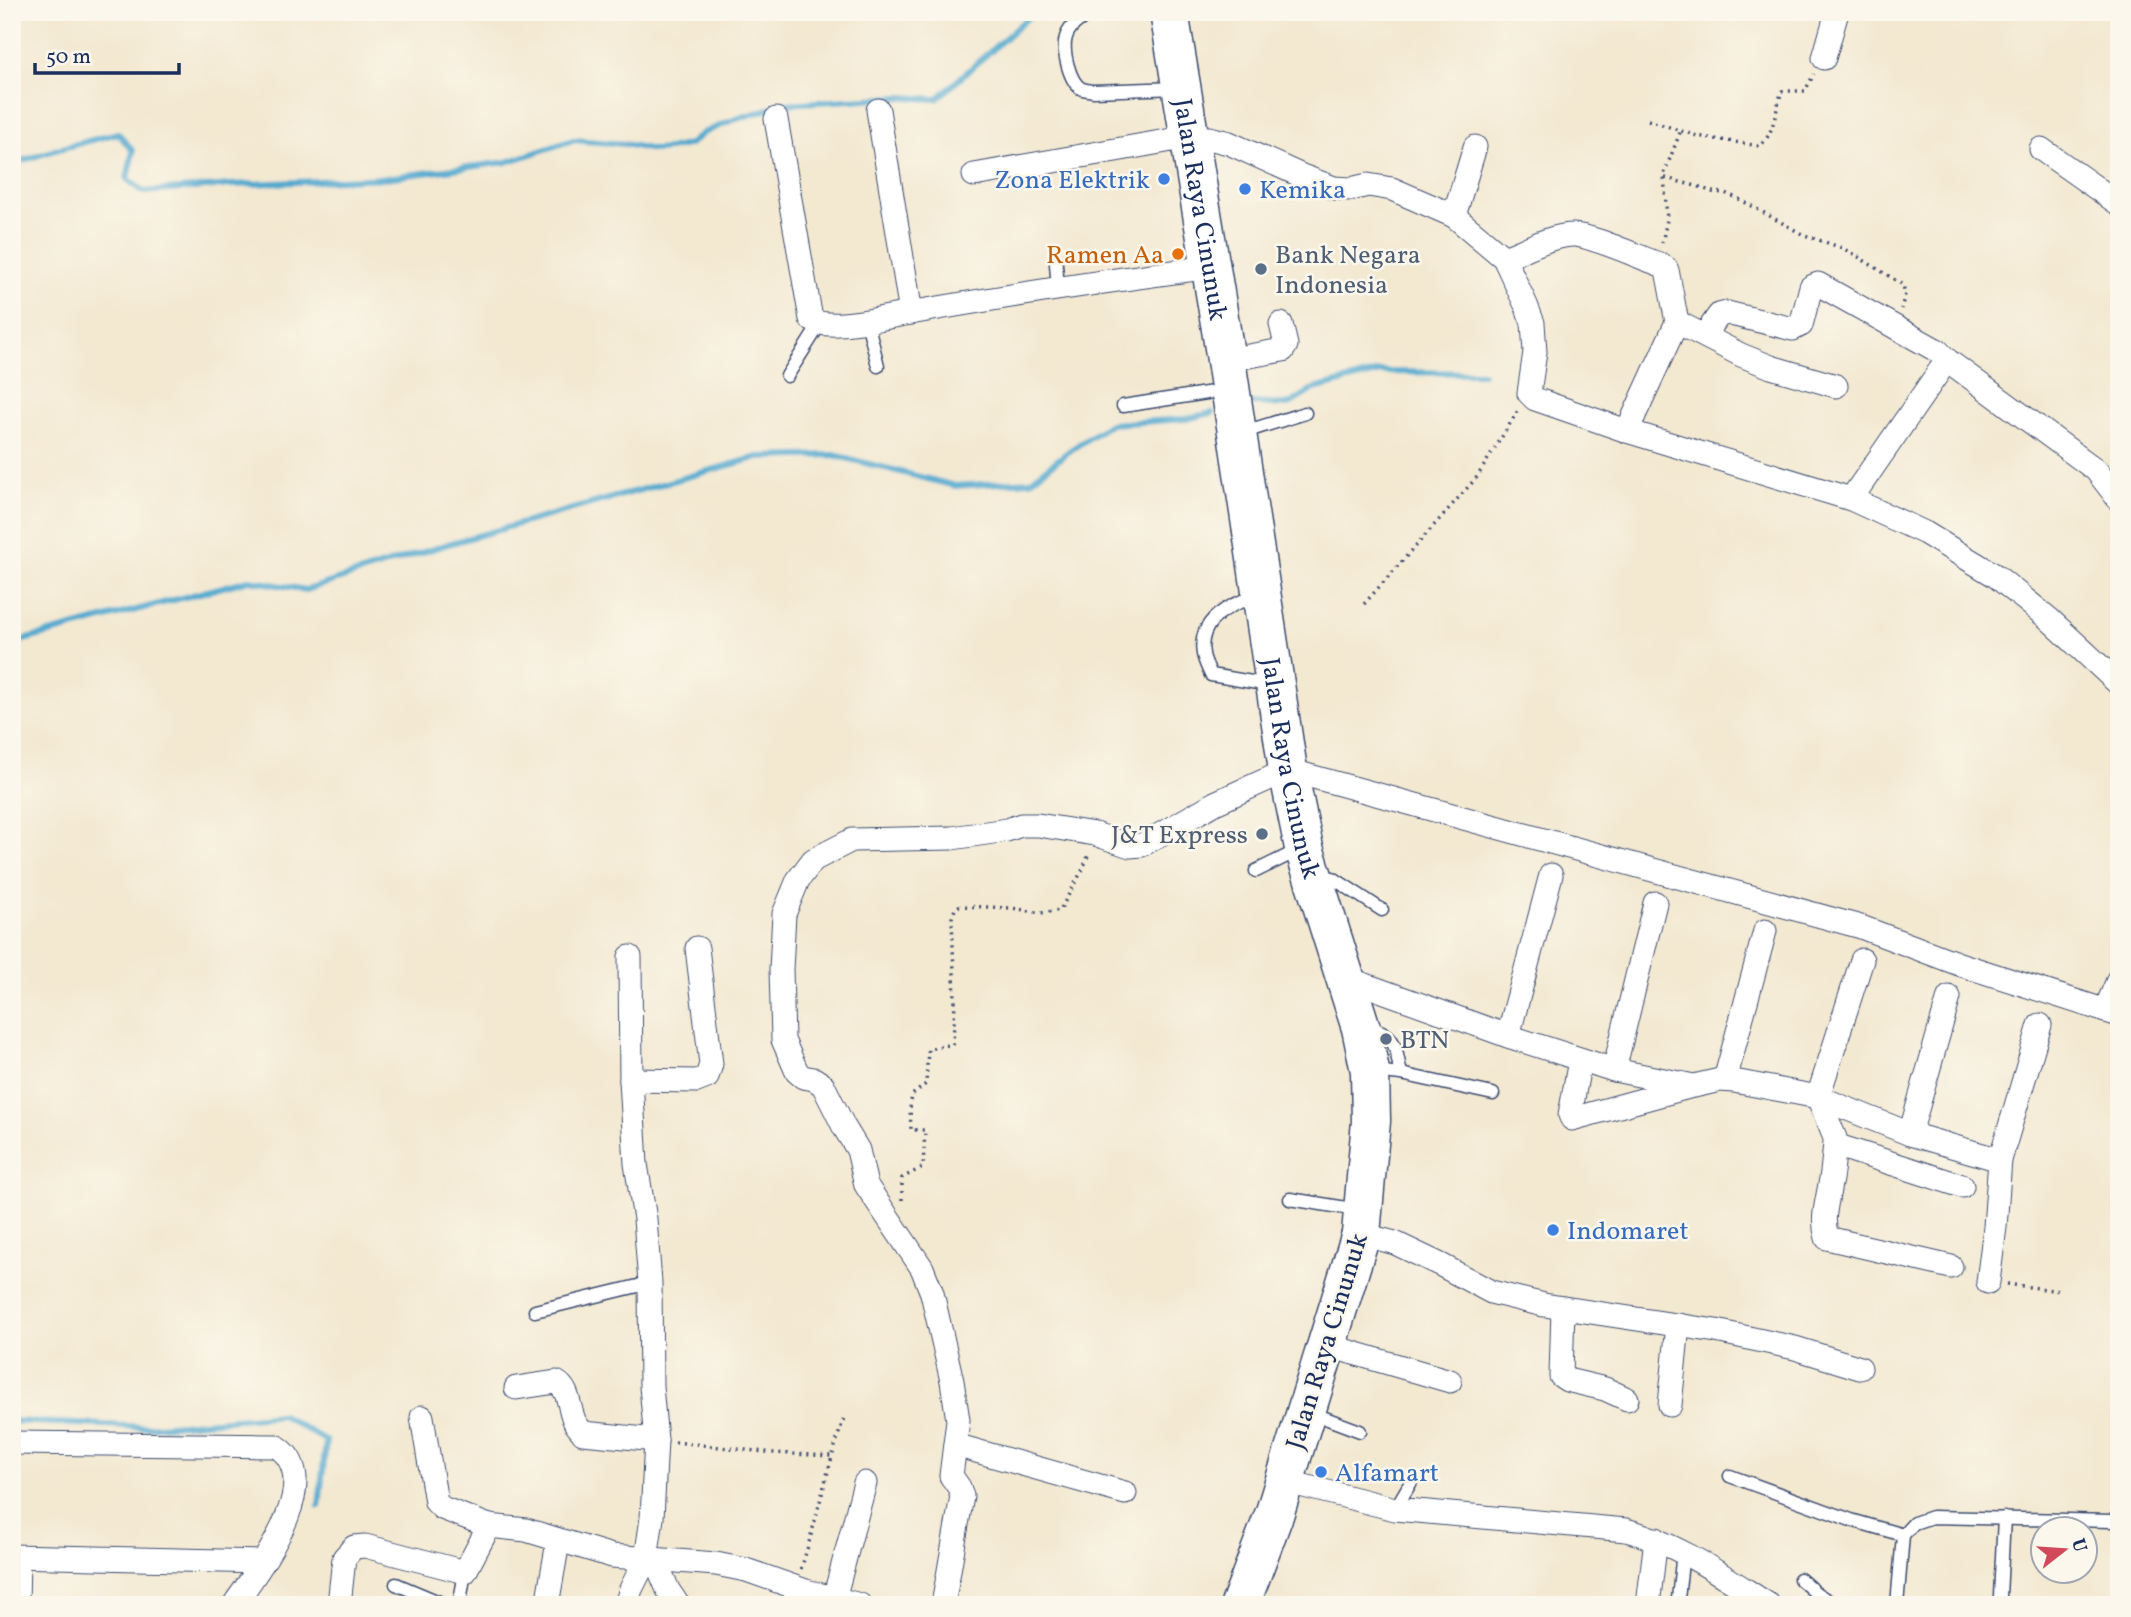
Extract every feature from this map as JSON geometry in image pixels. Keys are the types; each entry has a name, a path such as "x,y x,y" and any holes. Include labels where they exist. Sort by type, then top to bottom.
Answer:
{"highway":[{"name":"Jalan Raya Cinunuk","path":"1168,12 1228,375 1288,770 1308,861 1361,1028 1386,1073 1371,1121 1362,1222 1280,1497"},
{"path":"1240,1605 1280,1497"},
{"path":"1265,1605 1280,1497"}],"street":[{"path":"1824,58 1837,12"},
{"path":"878,110 911,313"},
{"path":"776,119 811,319 820,324 867,321 1058,288 1210,267"},
{"path":"974,176 1189,137 1209,138 1229,143 1334,188 1351,189 1368,185 1392,189 1454,216 1504,258 1533,323 1535,359 1529,393 1535,400 1851,499 1925,533 1996,576 2049,619 2119,684"},
{"path":"1454,216 1475,147"},
{"path":"2041,149 2119,204"},
{"path":"1504,258 1573,234 1656,263 1667,270 1677,322 1628,430"},
{"path":"1705,335 1720,315 1727,313 1793,330 1801,325 1811,287 1818,284 1938,351 2096,470 2119,500"},
{"path":"1677,322 1741,355 1771,367 1836,386"},
{"path":"1228,375 1283,350 1286,345 1281,324"},
{"path":"1851,499 1947,360"},
{"path":"943,1605 962,1496 951,1476 958,1420 932,1293 922,1268 902,1235 866,1185 858,1150 823,1085 797,1072 783,1040 783,926 788,901 798,880 813,860 852,840 952,838 1007,830 1021,825 1061,827 1095,834 1130,846 1142,845 1215,803 1288,770 1861,927 1959,964 2112,1013 2119,978"},
{"path":"1508,1036 1551,875"},
{"path":"1614,1070 1656,903"},
{"path":"1726,1080 1765,931"},
{"path":"631,1080 696,1081 708,1077 711,1064 697,948"},
{"path":"630,957 631,1080 636,1164 645,1219 650,1283 651,1385 656,1440 651,1559 678,1605"},
{"path":"1862,960 1818,1097 1835,1138 1823,1224 1827,1238 1951,1267"},
{"path":"1346,978 1580,1060 1614,1070 1694,1086"},
{"path":"1910,1134 1949,997"},
{"path":"1988,1282 1996,1227 1995,1202 2000,1160 2040,1025"},
{"path":"1580,1060 1570,1115 1572,1119 1726,1080 1818,1097 1910,1134 2000,1160"},
{"path":"1835,1145 1962,1186"},
{"path":"1362,1222 1395,1243 1491,1292 1563,1308 1678,1325 1795,1348 1860,1368"},
{"path":"1563,1308 1561,1376 1567,1380 1605,1389 1627,1399"},
{"path":"1670,1405 1678,1325"},
{"path":"1326,1345 1450,1381"},
{"path":"516,1388 556,1382 567,1396 575,1423 583,1433 656,1440"},
{"path":"422,1417 436,1502 442,1508 489,1525 526,1530 558,1542 612,1556 716,1564 746,1570 795,1588 860,1605"},
{"path":"12,1443 276,1446 287,1452 295,1483 288,1517 264,1562 234,1605"},
{"path":"955,1445 1125,1493"},
{"path":"834,1599 865,1483"},
{"path":"1280,1497 1626,1530 1656,1539 1683,1552 1769,1605"},
{"path":"339,1605 344,1558 354,1547 365,1546 465,1572 489,1525"},
{"path":"1648,1605 1656,1539"},
{"path":"547,1605 558,1542"},
{"path":"17,1605 15,1556 264,1562"},
{"path":"626,1605 631,1589 651,1559"}],"lane":[{"path":"1095,12 1075,24 1066,36 1067,59 1075,82 1082,89 1093,92 1182,88"},
{"path":"1056,264 1058,288"},
{"path":"867,321 878,366"},
{"path":"787,376 820,324"},
{"path":"1123,406 1228,375"},
{"path":"1237,434 1305,413"},
{"path":"1261,593 1228,606 1207,627 1202,653 1211,675 1275,686"},
{"path":"1256,871 1308,861 1382,910"},
{"path":"1386,1073 1493,1094"},
{"path":"1290,1199 1362,1222"},
{"path":"535,1311 650,1283"},
{"path":"1306,1411 1360,1431"},
{"path":"1730,1476 1851,1520 1903,1535"},
{"path":"1395,1509 1411,1482"},
{"path":"1897,1605 1903,1535 1914,1523 1933,1517 2112,1521"},
{"path":"2000,1596 2004,1518"},
{"path":"1678,1598 1683,1552"},
{"path":"456,1605 460,1601 465,1572"},
{"path":"1800,1579 1815,1593 1835,1605"},
{"path":"396,1584 446,1605"}],"path":[{"path":"1648,120 1723,141 1762,145 1769,134 1782,91 1805,91 1810,78 1824,58"},
{"path":"1656,263 1666,231 1665,178 1670,156 1681,130"},
{"path":"1665,178 1712,192 1725,193 1802,234 1842,248 1893,277 1903,285 1905,294 1897,328"},
{"path":"1364,604 1477,477 1529,393"},
{"path":"902,1235 902,1178 923,1167 925,1130 911,1130 912,1095 926,1084 928,1049 953,1044 954,909 959,906 1012,908 1041,913 1060,910 1083,869 1095,834"},
{"path":"1988,1282 2062,1291"},
{"path":"795,1588 816,1524 831,1456 845,1418"},
{"path":"656,1440 774,1453 831,1456"}],"waterway":[{"path":"12,164 118,133 133,151 127,179 144,192 385,178 507,162 573,140 625,144 653,150 669,149 690,144 703,133 736,119 785,104 899,97 937,99 1034,12"},
{"path":"1252,403 1288,405 1314,389 1380,372 1482,373"},
{"path":"12,643 249,580 306,590 448,544 758,457 834,455 955,486 1030,481 1110,424 1185,419 1212,413"},
{"path":"12,1421 148,1427 282,1415 326,1441 319,1506"}],"place":[{"name":"Zona Elektrik","path":"1164,179"},
{"name":"Kemika","path":"1245,189"},
{"name":"Ramen Aa","path":"1178,254"},
{"name":"Bank Negara Indonesia","path":"1261,269"},
{"name":"J&T Express","path":"1262,834"},
{"name":"BTN","path":"1386,1039"},
{"name":"Indomaret","path":"1553,1230"},
{"name":"Alfamart","path":"1321,1472"}]}
